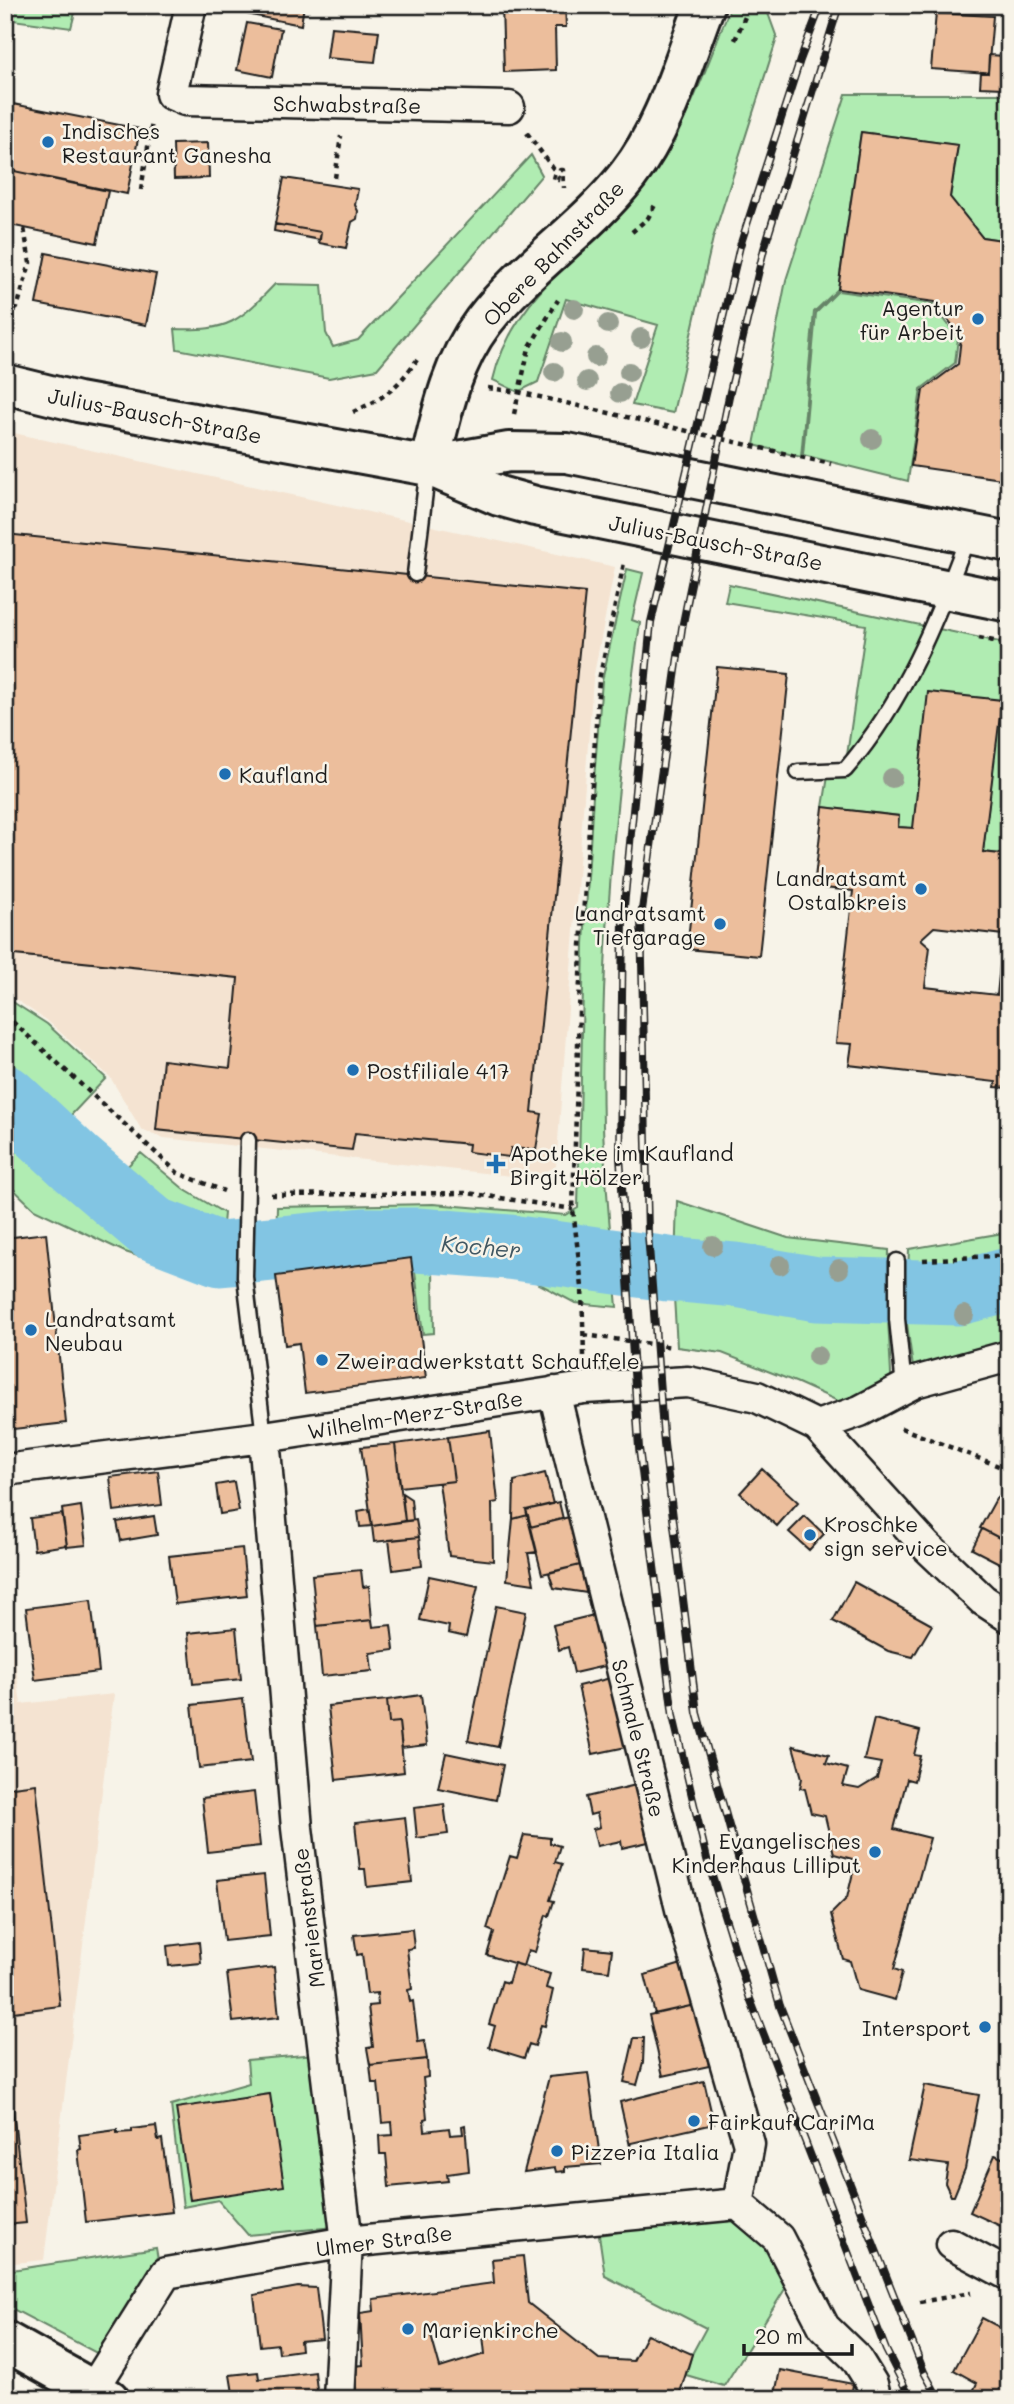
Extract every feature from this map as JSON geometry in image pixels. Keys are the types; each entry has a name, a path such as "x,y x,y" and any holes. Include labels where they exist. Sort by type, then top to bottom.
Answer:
{"main road":[{"name":"Obere Bahnstraße","path":"429,466 450,383 472,340 506,296 597,211 630,173 654,134 705,5"},
{"name":"Julius-Bausch-Straße","path":"5,384 78,402 429,466 499,496 535,506 1009,602"},
{"name":"Julius-Bausch-Straße","path":"429,466 509,452 567,453 1009,542"},
{"path":"5,2341 101,2394"}],"street":[{"name":"Schwabstraße","path":"191,5 171,94 185,100 509,107"},
{"path":"817,1426 860,1411 904,1387 956,1369 1009,1356"},
{"name":"Wilhelm-Merz-Straße","path":"5,1470 264,1437 554,1392 688,1382 757,1397 817,1426 927,1547 983,1600 1009,1617"},
{"name":"Schmale Straße","path":"554,1392 682,1913 749,2144 738,2204"},
{"name":"Marienstraße","path":"264,1437 298,1828 347,2242 339,2399"},
{"path":"738,2204 778,2238 824,2327 856,2358 872,2384 876,2399"},
{"name":"Ulmer Straße","path":"101,2394 166,2273 347,2242 738,2204"},
{"path":"951,2244 1009,2275"}],"lane":[{"path":"415,574 429,466"},
{"path":"798,772 845,770 869,743 902,691 948,588 969,533"},
{"path":"248,1140 245,1277 264,1437"},
{"path":"897,1261 897,1319 904,1387"}],"path":[{"path":"335,178 346,104"},
{"path":"509,107 555,171 554,179 558,180 560,170 564,170 564,188"},
{"path":"141,190 153,116"},
{"path":"556,197 573,180"},
{"path":"5,315 17,308 30,263 24,228"},
{"path":"560,296 529,348 518,392 782,453"},
{"path":"407,377 418,359"},
{"path":"584,1335 582,1287 573,1209 580,960 599,680 624,563"},
{"path":"897,1261 1009,1255"},
{"path":"860,1411 1009,1470"},
{"path":"920,2302 974,2293"}],"shaded area":[{"path":"5,431 615,567 593,679 556,1167 529,1178 164,1138 141,1129 110,1077 50,1023 5,992"},
{"path":"5,1586 21,1704 114,1694 44,2260 5,2264"}],"green space":[{"path":"5,5 77,5 71,28 5,19"},
{"path":"731,5 765,5 777,38 713,238 673,413 632,405 658,325 566,299 538,382 518,392 493,380 503,348 538,294 630,199 664,155 687,114"},
{"path":"846,94 1009,94 1009,241 982,237 950,197 958,145 861,132 838,289 814,312 801,457 754,445 786,280"},
{"path":"531,155 542,175 377,369 329,378 177,349 175,329 208,328 232,322 275,284 322,285 326,333 333,347 358,340"},
{"path":"838,291 933,304 958,338 955,363 921,389 908,481 803,455 816,313"},
{"path":"627,569 643,573 632,620 640,623 611,873 602,1063 604,1149 617,1307 575,1303 517,1272 433,1268 434,1333 423,1334 413,1256 275,1273 277,1207 433,1204 566,1215 578,1208 584,944 594,779 602,681"},
{"path":"729,584 1009,644 1009,855 983,852 1001,701 913,828 898,827 899,816 823,807 829,770 845,769 866,625 725,602"},
{"path":"5,997 47,1024 106,1078 57,1130 110,1183 141,1153 185,1190 224,1213 218,1281 125,1252 34,1209 5,1181"},
{"path":"677,1201 788,1238 889,1250 888,1318 892,1393 860,1411 722,1353 677,1347 674,1297"},
{"path":"1009,1232 1009,1356 915,1382 906,1317 909,1249"},
{"path":"315,2054 335,2227 248,2235 218,2200 183,2207 171,2105 249,2083 247,2060"},
{"path":"737,2213 775,2245 790,2281 724,2386 686,2375 692,2354 706,2328 605,2276 599,2235"},
{"path":"156,2248 160,2271 106,2358 5,2305 5,2271"}],"building":[{"path":"232,5 304,5 301,25 231,11"},
{"path":"502,5 565,5 566,27 555,27 556,70 504,72"},
{"path":"936,13 993,16 988,73 931,69"},
{"path":"247,23 281,29 272,77 237,70"},
{"path":"331,27 379,31 375,62 327,58"},
{"path":"989,55 1005,56 1003,88 980,87 981,72 988,73"},
{"path":"8,103 140,129 127,194 5,169"},
{"name":"Agentur für Arbeit","path":"861,132 958,145 950,197 982,237 1009,241 1009,480 911,466 923,390 958,364 961,337 935,302 838,289"},
{"path":"208,143 209,178 174,179 173,144"},
{"path":"5,169 108,191 97,243 5,224"},
{"path":"284,178 358,189 355,205 358,211 357,219 352,222 346,248 319,243 321,232 275,224"},
{"path":"275,224 321,232 320,240 274,231"},
{"path":"46,253 156,274 146,325 36,304"},
{"path":"5,534 585,593 532,1112 542,1114 536,1150 511,1148 509,1157 468,1152 469,1144 355,1133 352,1150 156,1130 163,1060 230,1068 238,978 5,954"},
{"path":"717,667 789,674 759,956 687,949"},
{"name":"Landratsamt Ostalbkreis","path":"928,692 1002,700 983,852 1009,855 1009,1088 995,1087 996,1082 849,1065 852,1044 836,1043 853,891 814,887 823,807 899,816 898,827 913,828","holes":["934,927 1003,935 997,995 925,987 930,947 921,939"]},
{"name":"Landratsamt Neubau","path":"46,1233 66,1423 5,1430 5,1238"},
{"path":"411,1258 426,1378 305,1393 299,1343 285,1345 276,1276"},
{"path":"490,1431 498,1502 492,1503 493,1561 449,1556 439,1483 454,1481 448,1437"},
{"path":"448,1437 454,1481 400,1487 395,1444"},
{"path":"395,1444 405,1521 372,1526 361,1447"},
{"path":"762,1469 798,1502 777,1526 740,1493"},
{"path":"158,1471 162,1505 114,1511 110,1477"},
{"path":"545,1473 553,1504 526,1510 528,1515 513,1519 514,1481"},
{"path":"234,1482 239,1511 220,1514 216,1485"},
{"path":"402,1493 411,1499 413,1520 405,1521"},
{"path":"997,1497 1009,1503 1009,1543 980,1528"},
{"path":"559,1502 563,1519 530,1527 526,1510"},
{"path":"81,1506 86,1545 67,1547 62,1509"},
{"path":"369,1509 372,1526 360,1527 358,1511"},
{"path":"62,1514 67,1545 34,1550 30,1518"},
{"path":"528,1515 537,1552 528,1553 534,1584 507,1580 513,1519"},
{"path":"577,1515 589,1563 542,1574 530,1527"},
{"path":"154,1516 157,1535 121,1541 117,1522"},
{"path":"805,1516 824,1534 809,1550 789,1532"},
{"path":"416,1520 419,1537 374,1542 372,1526"},
{"path":"982,1529 1009,1543 1009,1568 972,1549"},
{"path":"419,1537 422,1566 393,1570 389,1540"},
{"path":"242,1548 247,1596 175,1604 169,1556"},
{"path":"580,1565 587,1593 554,1588 549,1573"},
{"path":"361,1570 363,1587 369,1586 372,1620 317,1626 312,1575"},
{"path":"429,1576 478,1586 466,1637 448,1633 449,1626 420,1620"},
{"path":"854,1582 932,1625 913,1657 888,1651 833,1621"},
{"path":"91,1600 99,1672 35,1680 26,1608"},
{"path":"496,1606 526,1612 498,1747 468,1741"},
{"path":"598,1614 609,1665 574,1673 568,1647 559,1650 553,1625"},
{"path":"372,1620 373,1627 391,1625 394,1650 370,1653 372,1671 322,1676 317,1626"},
{"path":"236,1628 241,1679 193,1684 188,1633"},
{"path":"615,1677 631,1746 593,1754 578,1686"},
{"path":"421,1695 427,1745 402,1748 399,1722 389,1723 387,1700"},
{"path":"243,1699 251,1762 199,1768 192,1705"},
{"path":"387,1700 389,1723 399,1722 404,1772 336,1780 328,1706"},
{"path":"874,1719 920,1731 914,1755 920,1756 914,1781 907,1779 894,1829 930,1838 894,1969 902,1972 895,2000 858,1990 850,1961 843,1959 831,1914 847,1898 856,1860 834,1854 825,1816 811,1813 805,1789 800,1788 802,1778 793,1746 829,1755 826,1763 848,1769 843,1786 859,1789 877,1778 881,1763 864,1760"},
{"path":"446,1753 503,1765 496,1800 438,1788"},
{"path":"36,1784 60,2006 5,2013 5,1788"},
{"path":"636,1785 657,1840 622,1848 621,1841 597,1846 593,1829 600,1827 597,1813 590,1815 586,1797"},
{"path":"254,1792 260,1846 208,1852 202,1798"},
{"path":"444,1804 448,1834 417,1838 414,1808"},
{"path":"405,1817 412,1882 367,1887 365,1869 360,1869 355,1823"},
{"path":"524,1835 550,1838 550,1843 560,1846 555,1862 562,1864 550,1900 554,1901 549,1916 546,1915 535,1952 528,1950 523,1966 487,1955 494,1932 487,1929 510,1856 517,1858"},
{"path":"264,1875 270,1936 224,1941 217,1880"},
{"path":"1009,1912 1009,1939 999,1934"},
{"path":"412,1929 414,1948 407,1949 412,1989 408,1990 410,2002 413,2001 418,2042 424,2041 427,2059 370,2065 367,2048 373,2047 368,2006 378,2005 377,1993 367,1994 362,1954 357,1955 354,1935"},
{"path":"199,1942 201,1963 169,1966 167,1946"},
{"path":"585,1947 612,1950 609,1971 583,1968"},
{"path":"514,1963 550,1974 546,1988 553,1990 545,2026 541,2025 535,2046 529,2044 524,2058 489,2047 495,2026 489,2024 502,1981 508,1983"},
{"path":"685,1963 695,2005 655,2014 645,1975"},
{"path":"274,1967 279,2017 233,2022 227,1973"},
{"path":"695,2005 709,2066 663,2076 649,2015"},
{"path":"634,2038 644,2038 643,2063 637,2085 624,2082"},
{"path":"5,2040 26,2223 5,2225"},
{"path":"427,2059 428,2077 423,2078 427,2118 424,2119 425,2131 449,2128 450,2135 463,2134 462,2126 465,2125 469,2171 447,2174 448,2181 389,2187 386,2154 380,2154 379,2136 393,2135 392,2122 382,2123 378,2083 372,2083 370,2065"},
{"path":"588,2073 601,2164 565,2167 565,2171 556,2172 555,2168 524,2172 549,2077"},
{"path":"704,2081 714,2124 631,2143 630,2146 620,2102"},
{"path":"925,2085 979,2095 965,2169 954,2196 951,2196 945,2183 948,2165 909,2160"},
{"path":"270,2094 284,2186 190,2200 176,2108"},
{"path":"156,2126 158,2140 162,2139 172,2212 86,2222 78,2150 81,2149 79,2135 117,2130 117,2133 132,2132 132,2129"},
{"path":"995,2155 1009,2161 1009,2230 970,2212"},
{"name":"Marienkirche","path":"523,2256 528,2303 599,2359 633,2361 647,2334 692,2354 678,2399 353,2399 353,2366 363,2365 360,2313 374,2311 373,2299 494,2283 492,2259","holes":["482,2326 485,2354 440,2368 430,2332"]},
{"path":"298,2287 316,2288 322,2339 300,2341 301,2350 279,2353 278,2344 260,2346 254,2295"},
{"path":"982,2318 1009,2332 1009,2399 977,2399 971,2396 977,2383 954,2370"},
{"path":"780,2370 853,2384 851,2399 774,2399"},
{"path":"258,2372 259,2379 315,2372 318,2399 234,2399 230,2375"}],"waterway":[{"name":"Kocher","path":"5,1097 77,1164 152,1228 220,1254 364,1240 417,1240 509,1247 668,1269 736,1275 817,1289 958,1293 1009,1280"}],"railway":[{"path":"821,5 800,60 740,246 651,622 623,917 620,1157 639,1448 673,1716 707,1859 750,1999 886,2350 911,2399"},
{"path":"839,5 764,249 729,396 682,628 641,917 648,1234 664,1444 697,1713 780,2006 924,2372 939,2399"}],"place":[{"name":"Indisches Restaurant Ganesha","path":"48,142"},
{"name":"Agentur für Arbeit","path":"978,319"},
{"name":"Kaufland","path":"225,774"},
{"name":"Landratsamt Ostalbkreis","path":"921,889"},
{"name":"Landratsamt Tiefgarage","path":"720,924"},
{"name":"Postfiliale 417","path":"353,1070"},
{"name":"Apotheke im Kaufland Birgit Hölzer","path":"496,1164"},
{"name":"Landratsamt Neubau","path":"31,1330"},
{"name":"Zweiradwerkstatt Schauffele","path":"322,1360"},
{"name":"Kroschke sign service","path":"810,1535"},
{"name":"Evangelisches Kinderhaus Lilliput","path":"875,1852"},
{"name":"Intersport","path":"985,2027"},
{"name":"Fairkauf CariMa","path":"694,2121"},
{"name":"Pizzeria Italia","path":"557,2151"},
{"name":"Marienkirche","path":"408,2329"}]}
